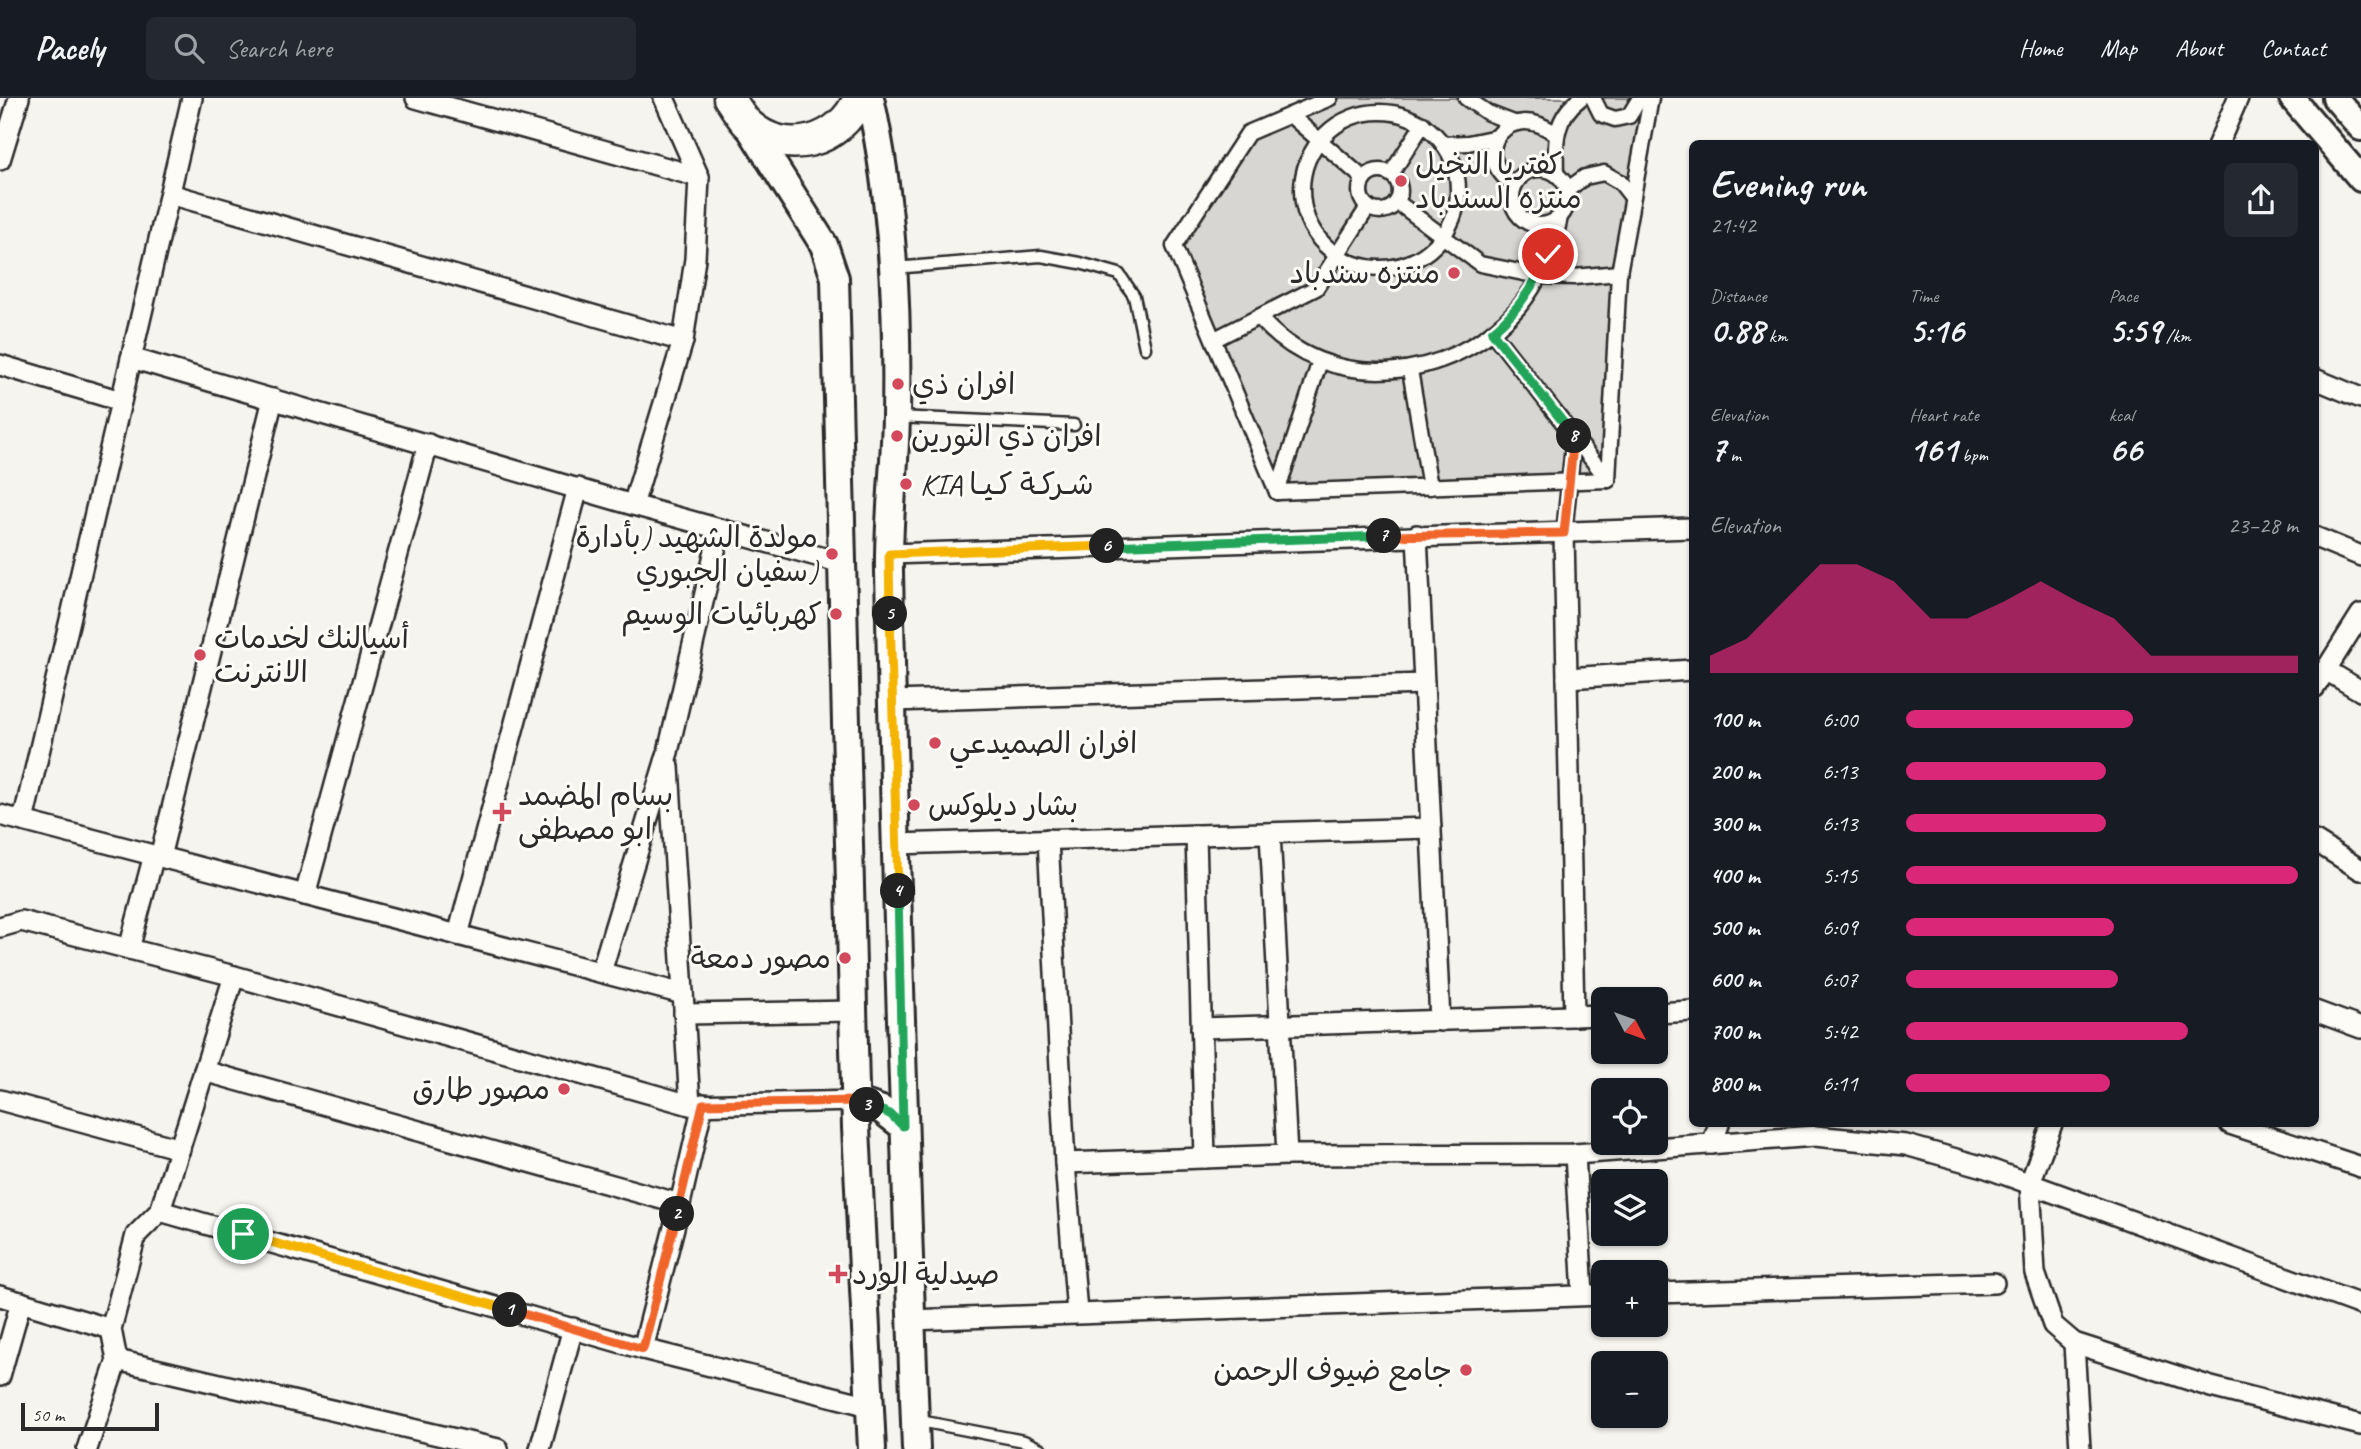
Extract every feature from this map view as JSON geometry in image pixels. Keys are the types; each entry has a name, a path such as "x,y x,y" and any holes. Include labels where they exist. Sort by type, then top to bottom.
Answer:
{"main road":[{"path":"729,98 824,246 835,278 853,1011 872,1449"},
{"path":"748,125 783,143 817,139 845,120 859,98"},
{"path":"870,98 883,156 894,268 896,417 889,554 903,1126 916,1449"},
{"path":"856,1101 882,1110 903,1126"}],"street":[{"path":"0,160 19,98"},
{"path":"23,821 192,98"},
{"path":"416,98 699,177"},
{"path":"633,505 683,341 695,260 699,177 664,98"},
{"path":"1276,492 1215,339 1174,246 1248,133 1330,98"},
{"path":"1466,98 1488,113 1514,123 1538,123 1555,134"},
{"path":"1593,98 1601,114 1615,119 1629,116 1640,98"},
{"path":"1608,480 1619,273 1651,98"},
{"path":"2220,140 2238,98"},
{"path":"2292,98 2361,179"},
{"path":"2335,98 2361,128"},
{"path":"1259,317 1276,335 1320,361 1363,371 1410,370 1438,363 1492,332 1519,306 1539,276 1560,217 1567,205 1567,190 1556,173 1555,134 1574,101"},
{"path":"1368,113 1397,113 1423,124 1443,144 1455,169 1458,197 1443,236 1421,256 1393,267 1363,266 1336,255 1316,235 1304,209 1302,180 1319,141 1341,122 1368,113"},
{"path":"1290,115 1364,179"},
{"path":"1443,144 1497,137 1514,123"},
{"path":"1391,174 1423,124"},
{"path":"1497,137 1492,155 1494,166 1514,185"},
{"path":"1556,173 1543,169 1529,171 1514,185 1513,206 1527,222 1541,225 1560,217"},
{"path":"1377,172 1391,174 1400,187 1397,202 1383,211 1368,207 1361,194 1364,179 1377,172"},
{"path":"1567,190 1586,177 1604,173 1620,182 1631,197"},
{"path":"170,194 683,341"},
{"path":"1397,202 1480,264 1539,276 1574,277 1619,273"},
{"path":"1215,339 1316,288 1368,207"},
{"path":"1492,332 1608,480"},
{"path":"131,358 633,505 842,563"},
{"path":"1276,492 1320,361"},
{"path":"0,365 121,401"},
{"path":"1410,370 1430,487"},
{"path":"2319,381 2361,398"},
{"path":"130,949 157,856 273,399"},
{"path":"1574,436 1564,533 1574,1016"},
{"path":"305,895 428,444"},
{"path":"1276,492 1608,480"},
{"path":"458,935 578,488"},
{"path":"889,554 1689,528"},
{"path":"601,972 668,752 720,529"},
{"path":"1418,535 1440,1020"},
{"path":"2319,539 2361,556"},
{"path":"2319,679 2361,614"},
{"path":"1567,678 1689,670"},
{"path":"2319,681 2361,691"},
{"path":"893,701 1424,684"},
{"path":"643,1349 680,1204 697,1104 684,1014 668,752"},
{"path":"0,815 683,994"},
{"path":"896,844 1431,828"},
{"path":"1270,833 1287,1155"},
{"path":"1196,835 1205,1158"},
{"path":"1048,839 1065,1163 1077,1313"},
{"path":"2319,844 2361,870"},
{"path":"0,927 21,921 234,976 697,1104 856,1101"},
{"path":"87,1449 117,1360 111,1329 136,1235 160,1211 234,976"},
{"path":"684,1014 853,1011"},
{"path":"1668,1012 1689,1011"},
{"path":"2319,1012 2361,1028"},
{"path":"1201,1028 1591,1015"},
{"path":"204,1071 680,1204"},
{"path":"0,1100 180,1149"},
{"path":"1712,1144 1717,1127"},
{"path":"2051,1127 2029,1183 2035,1273 2053,1325 2074,1343 2211,1387 2361,1425"},
{"path":"2240,1127 2361,1167"},
{"path":"1065,1163 1287,1155 1575,1154 1815,1136 1906,1145 2029,1183 2361,1305"},
{"path":"1575,1154 1591,1279"},
{"path":"160,1211 643,1349 870,1406"},
{"path":"1668,1293 1994,1283"},
{"path":"911,1320 1591,1295"},
{"path":"0,1296 111,1329"},
{"path":"0,1376 21,1302"},
{"path":"540,1449 573,1328"},
{"path":"2074,1343 2080,1449"},
{"path":"117,1360 498,1449"}],"lane":[{"path":"894,268 1041,256 1080,262 1119,274 1134,296 1145,348"},
{"path":"896,417 1074,425"},
{"path":"915,1420 1024,1441 1041,1449"}],"shaded area":[{"path":"1321,98 1654,98 1621,274 1610,484 1273,496 1169,246 1247,130"}],"place":[{"name":"كفتريا النخيل منتزه السندباد","path":"1401,181"},
{"name":"منتزه سندباد","path":"1454,273"},
{"name":"افران ذي","path":"898,384"},
{"name":"افران ذي النورين","path":"897,436"},
{"name":"KIA شـركـة كـيـا","path":"906,484"},
{"name":"مولدة الشهيد (بأدارة سفيان الجبوري)","path":"832,554"},
{"name":"كهربائيات الوسيم","path":"836,614"},
{"name":"أسيالنك لخدمات الانترنت","path":"200,655"},
{"name":"افران الصميدعي","path":"935,743"},
{"name":"بشار ديلوكس","path":"914,805"},
{"name":"بسام المضمد ابو مصطفى","path":"502,812"},
{"name":"مصور دمعة","path":"845,958"},
{"name":"مصور طارق","path":"564,1089"},
{"name":"صيدلية الورد","path":"838,1274"},
{"name":"جامع ضيوف الرحمن","path":"1466,1370"}],"route":[{"path":"243,1234 643,1349 703,1104 856,1101 882,1110 903,1126 889,554 1418,535 1564,533 1574,436 1492,332 1519,306 1539,276 1548,254"}]}
